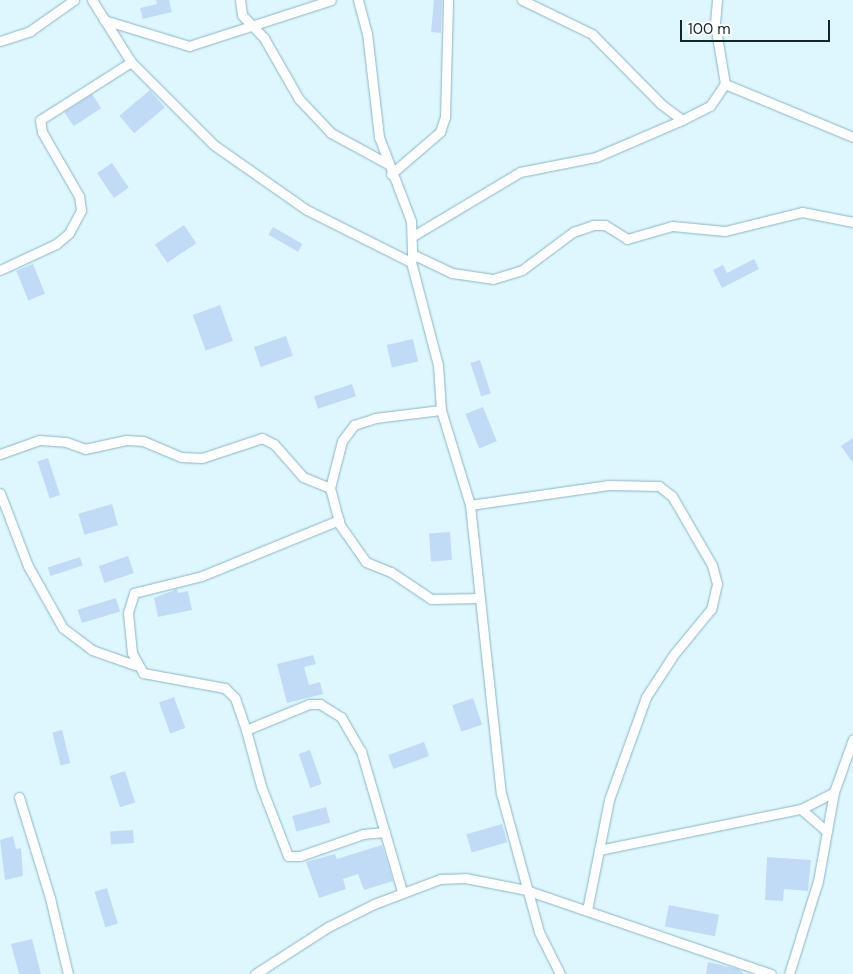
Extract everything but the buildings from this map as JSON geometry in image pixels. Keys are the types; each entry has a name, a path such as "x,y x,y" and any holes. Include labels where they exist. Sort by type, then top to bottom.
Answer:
{"street":[{"path":"0,41 30,31 74,0"},
{"path":"92,0 131,62 201,134 261,179 307,210 412,258 452,273 493,279 522,270 573,232 598,224 627,239 672,226 731,230 802,212 853,222"},
{"path":"240,0 242,15 249,26 264,38 299,99 330,133 388,164"},
{"path":"104,20 189,46 331,0"},
{"path":"358,0 368,33 379,137 391,174 411,221 413,236 412,258 438,365 441,410 470,505 501,793 539,932 560,974"},
{"path":"391,174 440,132 445,117 448,0"},
{"path":"522,0 592,34 661,104 682,120"},
{"path":"413,236 520,172 596,157 710,106 725,84 715,24 717,0"},
{"path":"0,270 56,244 69,233 80,210 79,196 42,132 40,120 131,62"},
{"path":"725,84 853,137"},
{"path":"441,410 375,418 354,426 342,441 330,488 339,520 350,544 376,569 391,572 432,599 480,598"},
{"path":"0,454 39,440 66,442 85,448 126,440 143,441 180,457 202,458 262,438 274,444 303,477 330,488"},
{"path":"470,505 609,485 659,486 672,496 712,565 717,584 711,609 674,654 646,697 609,800 587,910"},
{"path":"0,493 28,566 63,628 92,650 136,665 156,678 191,679 225,688 235,698 261,786 288,856 300,856 363,834 385,832"},
{"path":"136,665 128,613 134,593 202,576 339,520"},
{"path":"246,730 309,704 329,708 352,732 361,751 402,891"},
{"path":"788,974 818,881 834,792 853,738"},
{"path":"599,850 801,809 834,792"},
{"path":"19,797 50,898 68,974"},
{"path":"801,809 826,831"},
{"path":"255,974 328,927 402,891 440,879 465,878 526,890 771,974"}]}
